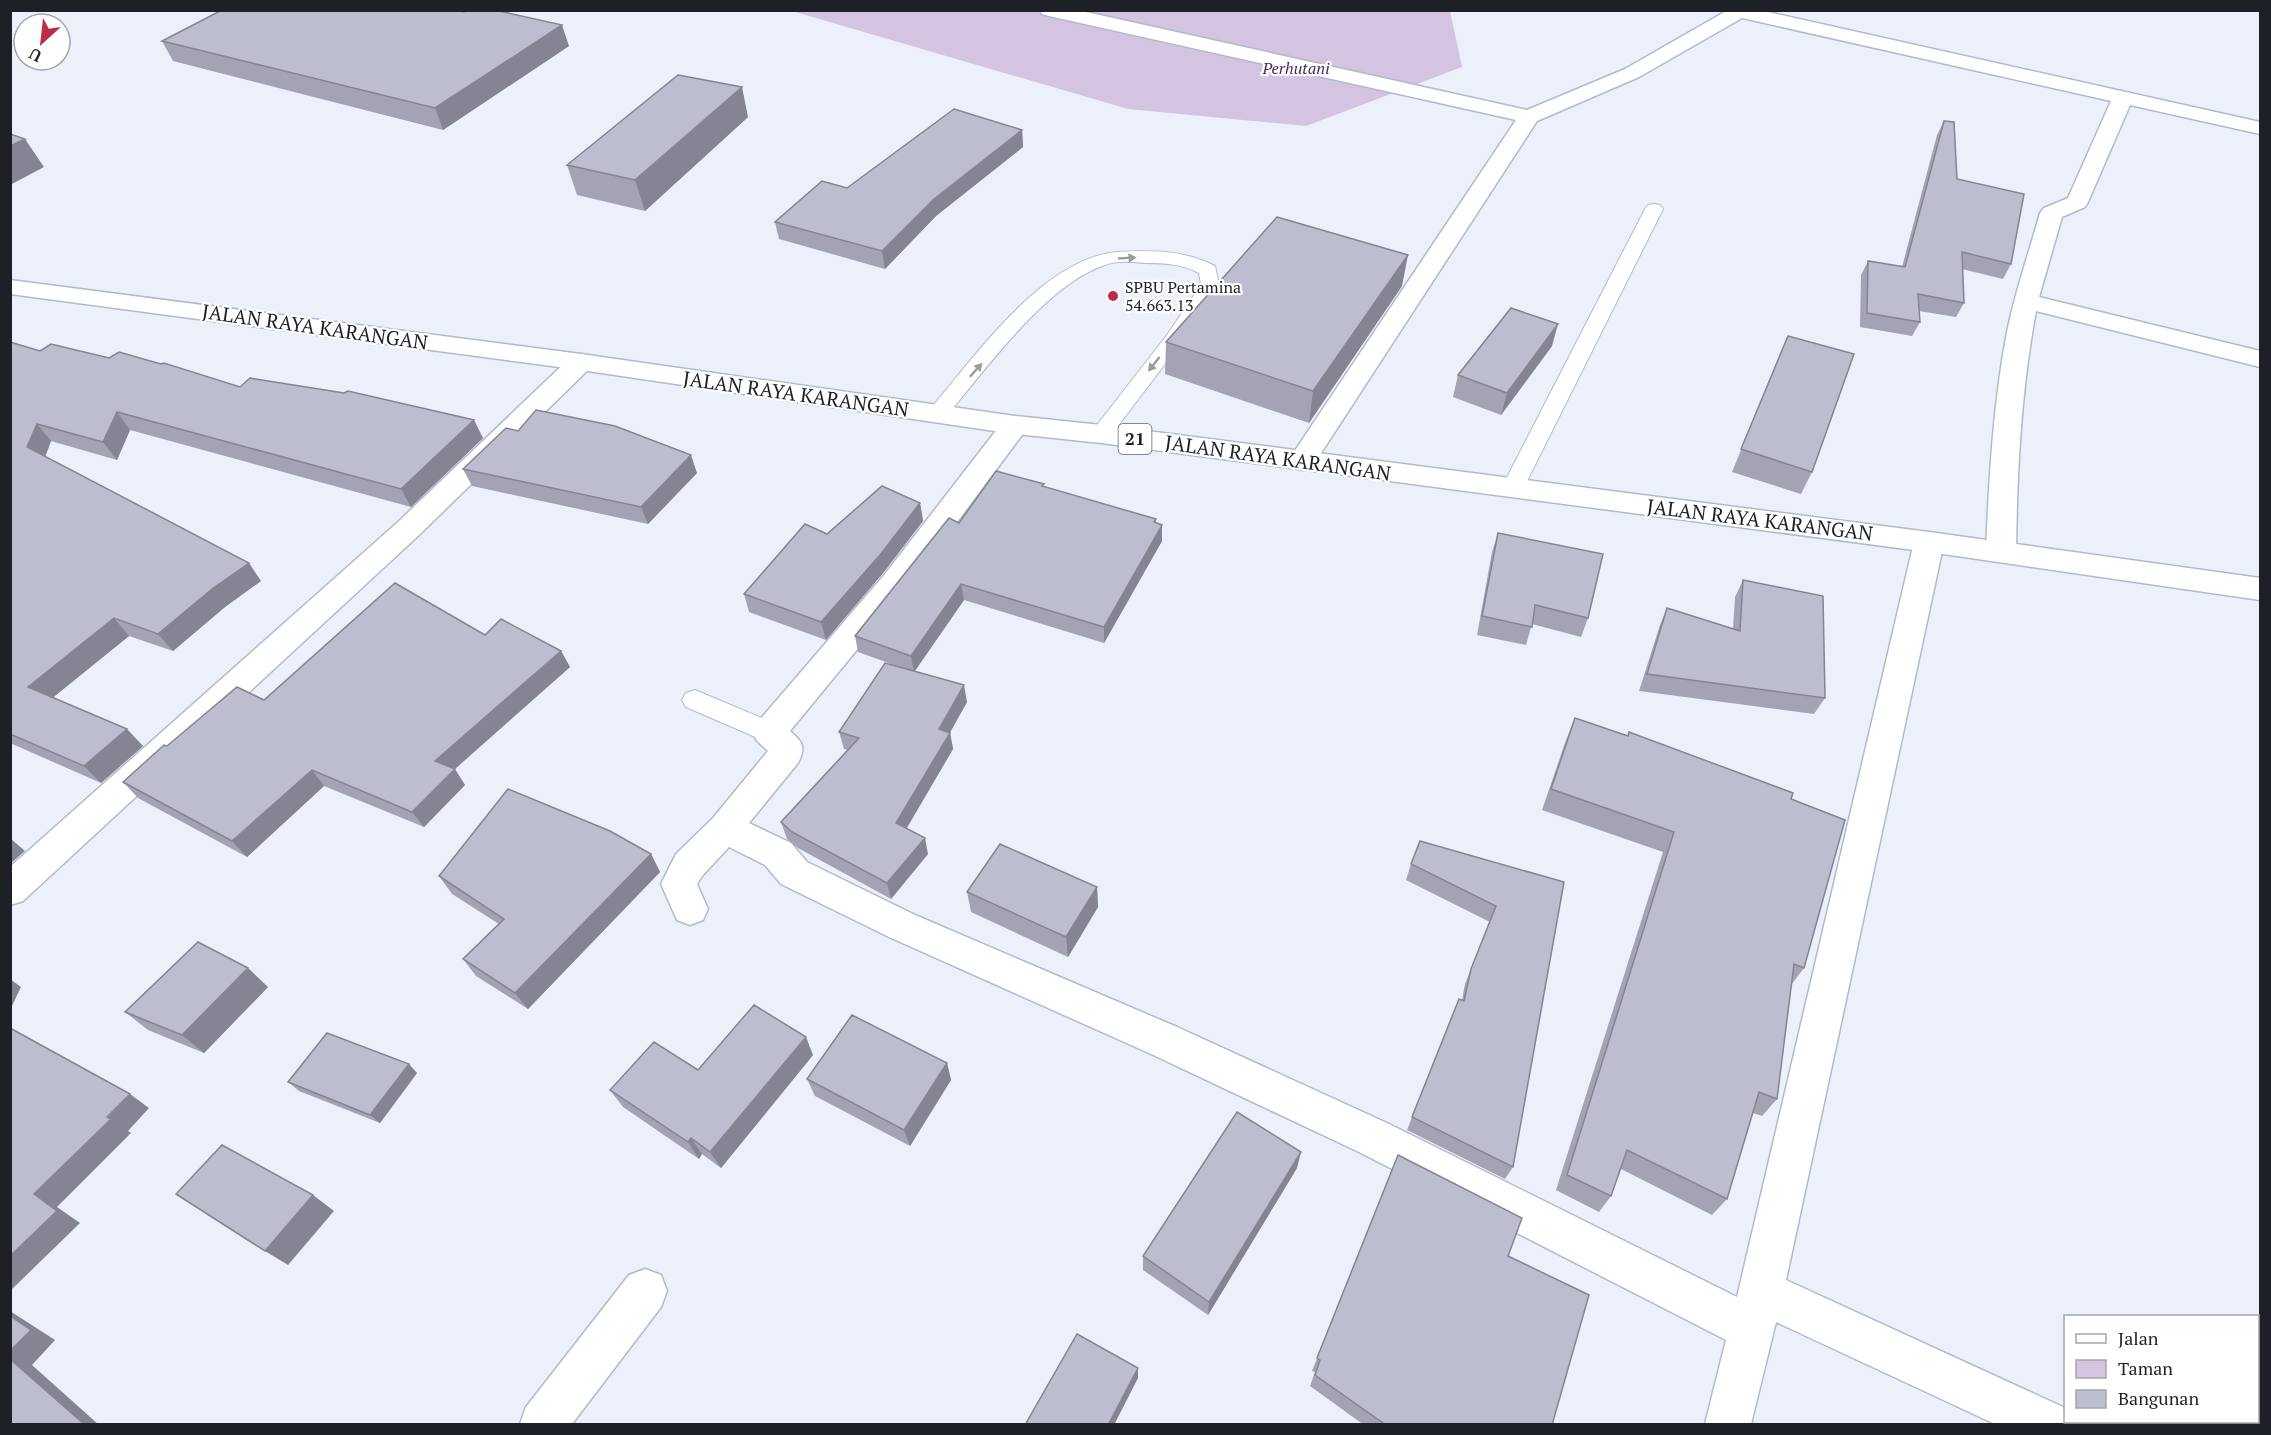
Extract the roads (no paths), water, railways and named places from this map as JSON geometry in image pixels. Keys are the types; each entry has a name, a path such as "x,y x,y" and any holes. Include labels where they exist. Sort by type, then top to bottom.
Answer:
{"main road":[{"path":"1049,10 1529,117"},
{"path":"1309,450 1529,117 1632,73 1742,11 2260,128"},
{"path":"2001,541 2014,367 2026,301 2052,213 2078,202 2122,97"},
{"name":"JALAN RAYA KARANGAN","path":"10,287 581,363 1016,425 1309,450 1512,489 1929,542 2001,541 2260,589"},
{"path":"2026,301 2260,359"},
{"path":"10,890 408,529 581,363"},
{"path":"690,909 679,884 689,866 786,754 787,748 781,740 769,732 842,649 938,530 1016,425"},
{"path":"1728,1425 1929,542"},
{"path":"724,828 778,854 794,873 891,921 1163,1040 1756,1310 2046,1425"},
{"path":"543,1425 645,1291"}],"lane":[{"path":"1512,489 1654,209"},
{"path":"937,414 1032,308 1072,272 1101,260 1130,257 1186,260 1208,270 1210,284 1204,295 1174,339 1101,434"},
{"path":"695,700 769,732"}],"place":[{"name":"SPBU Pertamina 54.663.13","path":"1113,296"}],"park label":[{"name":"Perhutani","path":"1296,68"}]}
